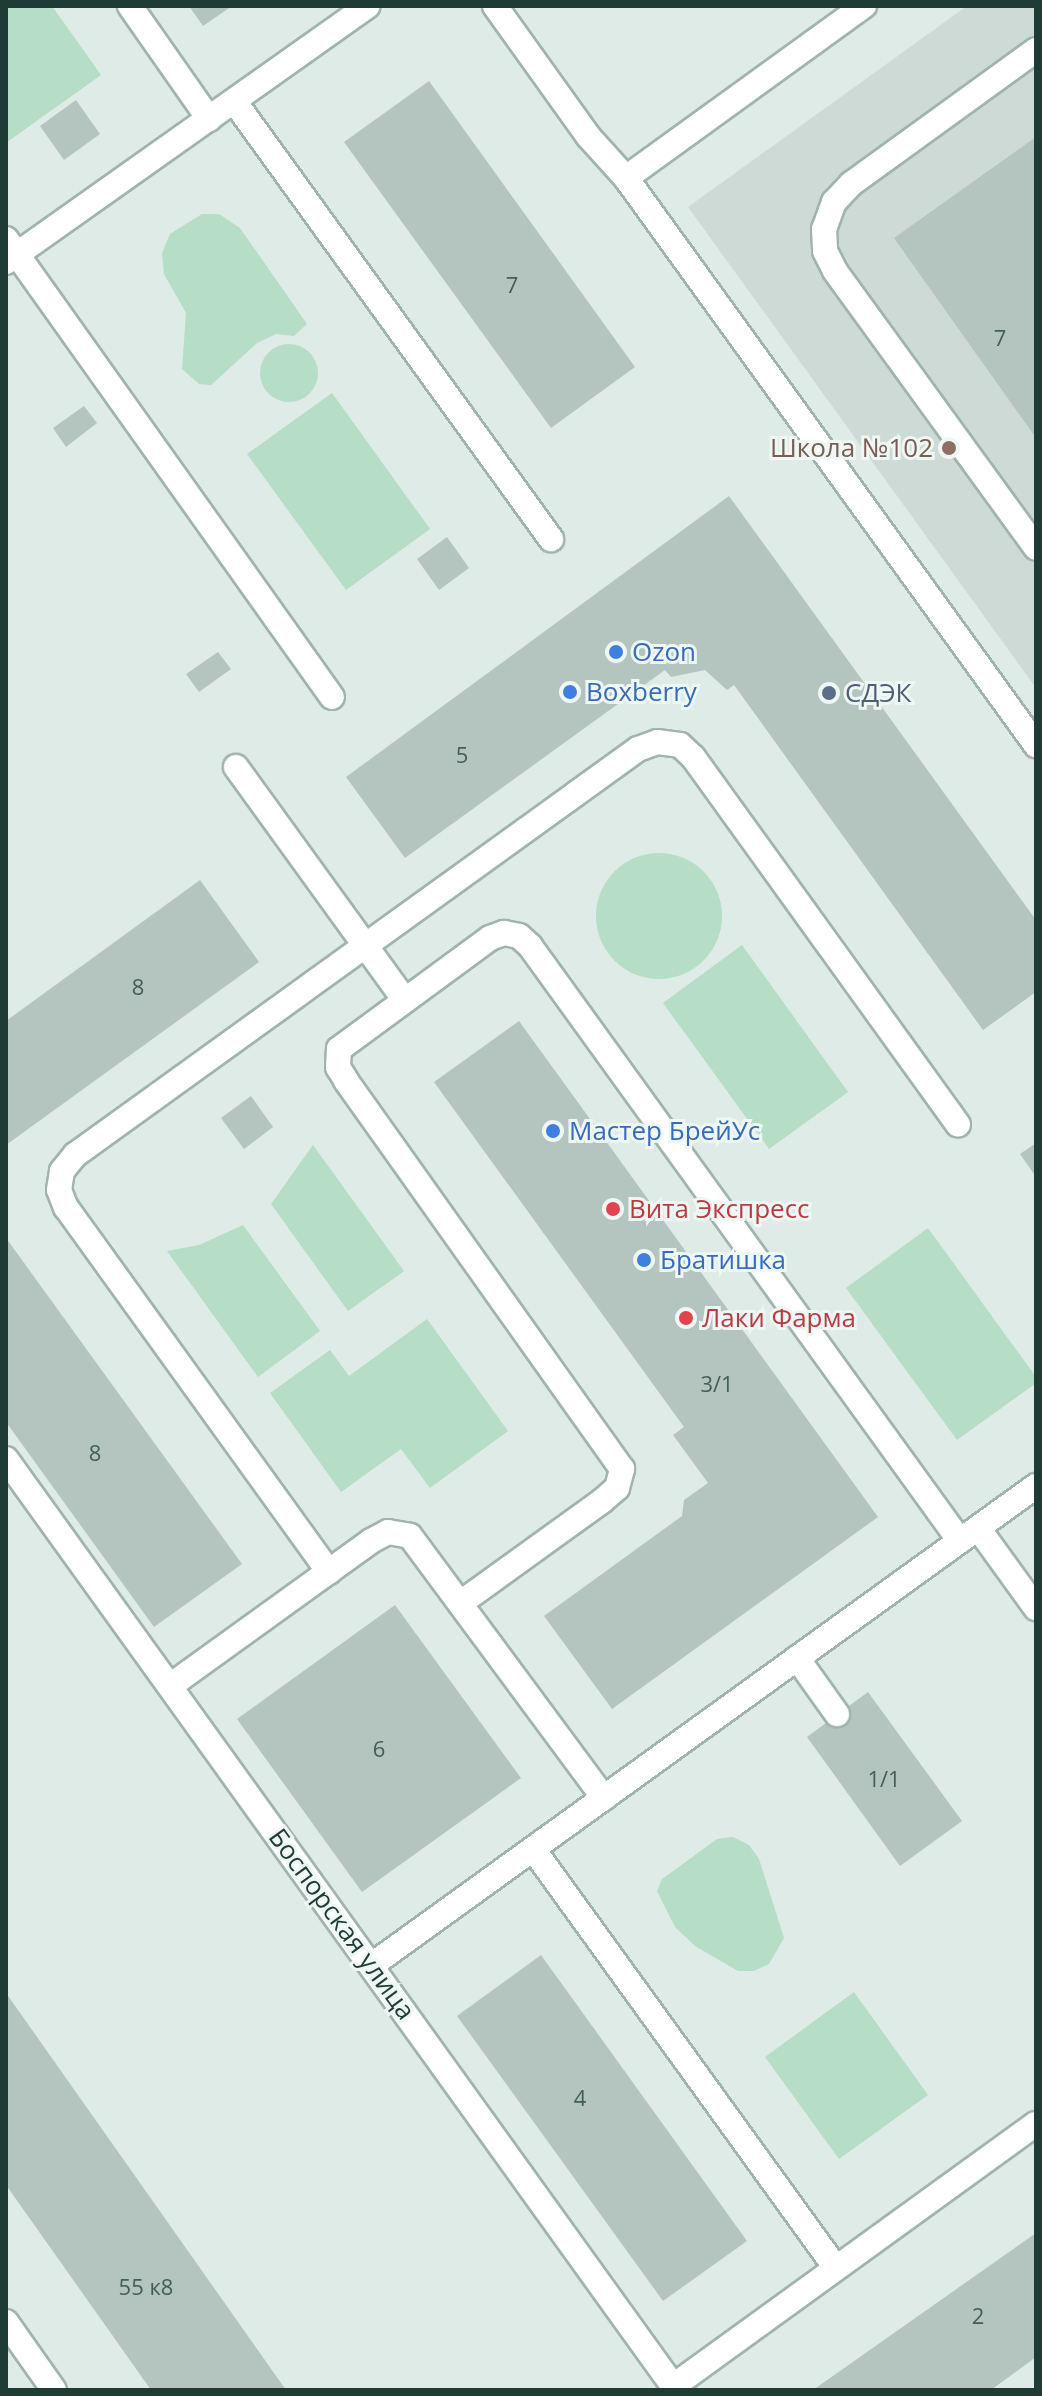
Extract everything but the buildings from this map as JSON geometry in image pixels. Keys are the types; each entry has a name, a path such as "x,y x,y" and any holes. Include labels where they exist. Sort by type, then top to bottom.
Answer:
{"street":[{"path":"130,6 209,119"},
{"path":"332,697 10,252 209,119 368,6"},
{"path":"495,6 588,136 626,178 1036,745"},
{"path":"626,178 864,6"},
{"path":"1036,50 851,184 834,202 824,229 825,251 835,271 1036,548"},
{"path":"234,101 551,539"},
{"path":"329,1572 66,1208 59,1190 62,1171 75,1155 638,749 657,742 680,745 958,1124"},
{"path":"236,767 404,999"},
{"path":"462,1602 602,1501 617,1488 622,1469 338,1067 339,1049 490,938 519,936 530,946 969,1534 1036,1608"},
{"name":"Боспорская улица","path":"6,1459 372,1965 672,2388"},
{"path":"372,1965 1036,1486"},
{"path":"170,1686 388,1532 410,1536 462,1602 604,1798"},
{"path":"797,1658 837,1714"},
{"path":"533,1849 836,2268"},
{"path":"672,2388 1036,2124"},
{"path":"6,2322 54,2390"}],"shaded area":[{"name":"Школа №102","path":"967,6 1036,6 1036,688 688,207"}],"green space":[{"path":"6,6 52,6 101,75 7,142"},
{"path":"202,214 219,214 240,228 307,324 294,336 276,334 257,343 211,385 199,384 182,369 186,313 164,274 162,253 170,234"},
{"path":"289,344 310,352 318,373 310,394 289,402 268,394 260,373 268,352"},
{"path":"332,393 430,529 346,590 247,454"},
{"path":"659,853 683,858 704,871 717,892 722,916 717,940 704,961 683,974 659,979 635,974 614,961 601,940 596,916 601,892 614,871 635,858"},
{"path":"742,945 848,1092 769,1149 663,1003"},
{"path":"313,1145 404,1271 348,1311 271,1204"},
{"path":"243,1225 320,1331 258,1377 167,1251 199,1245"},
{"path":"928,1228 1036,1377 1036,1383 957,1440 846,1288"},
{"path":"427,1319 508,1431 430,1488 401,1449 341,1492 270,1393 330,1350 349,1376"},
{"path":"733,1837 749,1845 759,1859 784,1938 769,1964 754,1971 738,1971 695,1946 675,1927 657,1891 662,1879 717,1839"},
{"path":"854,1992 928,2095 839,2159 765,2057"}],"place":[{"name":"Школа №102","path":"949,448"},
{"name":"Ozon","path":"616,652"},
{"name":"Boxberry","path":"570,692"},
{"name":"СДЭК","path":"829,693"},
{"name":"Мастер БрейУc","path":"553,1131"},
{"name":"Вита Экспресс","path":"613,1209"},
{"name":"Братишка","path":"644,1260"},
{"name":"Лаки Фарма","path":"686,1318"}]}
